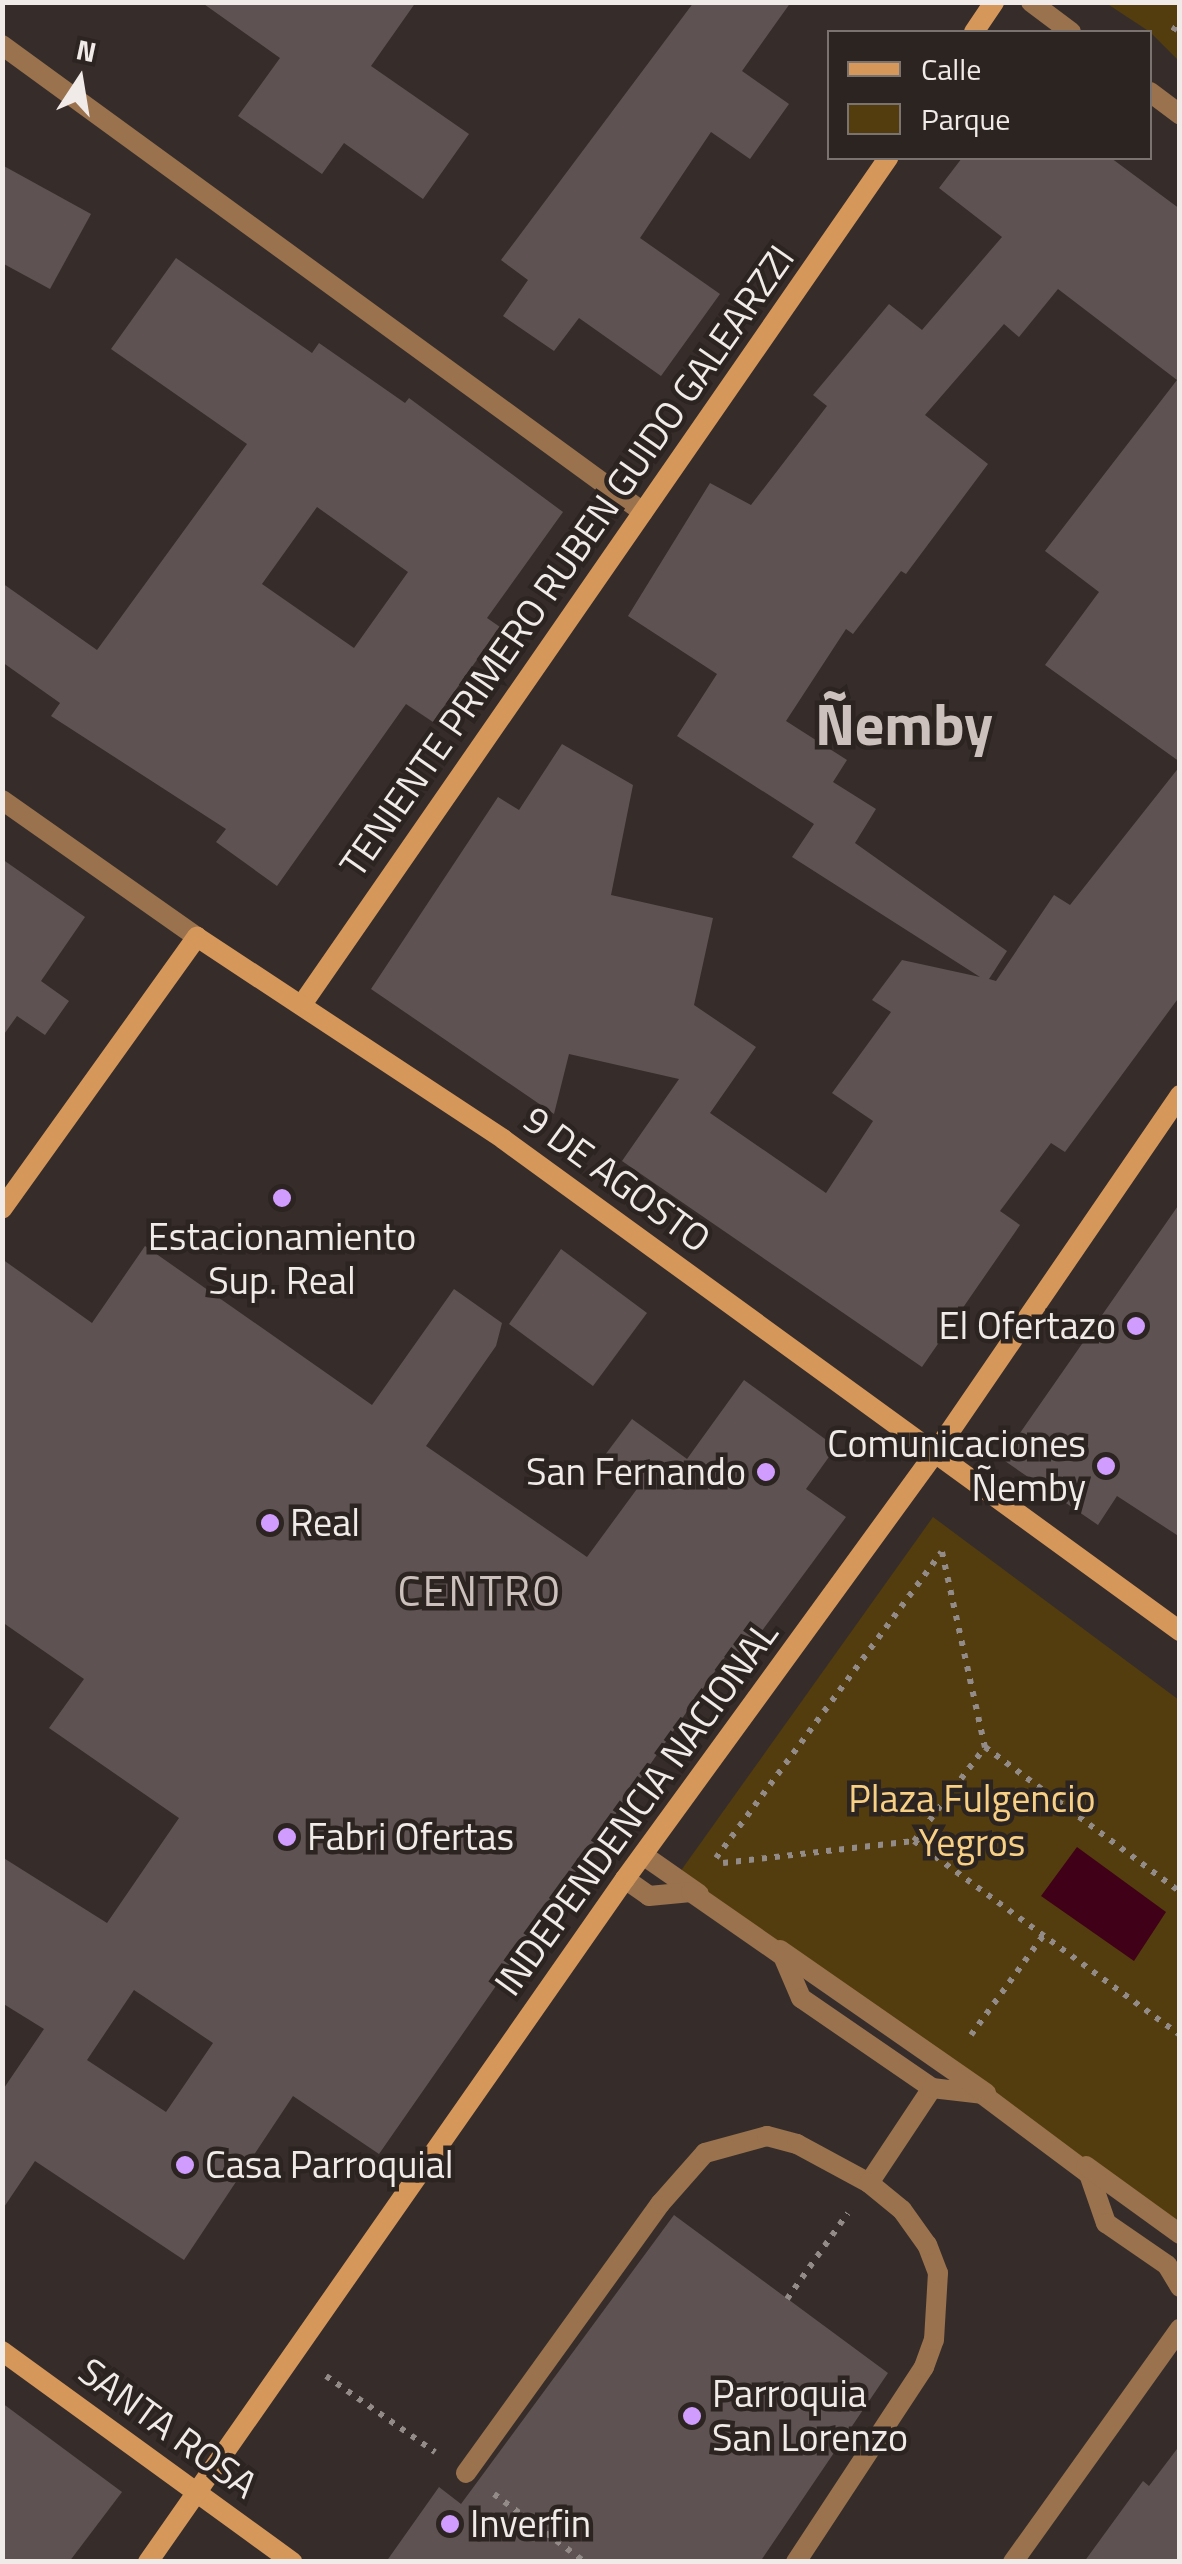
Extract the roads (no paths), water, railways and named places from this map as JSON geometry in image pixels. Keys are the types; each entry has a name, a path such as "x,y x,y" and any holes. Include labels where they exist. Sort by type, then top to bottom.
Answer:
{"street":[{"path":"975,30 994,2"},
{"path":"1031,2 1068,30"},
{"path":"2,45 644,512"},
{"path":"1152,94 1180,115"},
{"name":"TENIENTE PRIMERO RUBEN GUIDO GALEARZZI","path":"302,1003 887,160"},
{"name":"9 DE AGOSTO","path":"2,800 197,936 503,1140 1180,1631"},
{"path":"2,1209 197,936"},
{"name":"INDEPENDENCIA NACIONAL","path":"148,2562 624,1880 935,1453 1180,1094"},
{"path":"643,1855 1180,2234"},
{"path":"624,1880 649,1896 692,1892 783,1956 801,1998 932,2088 982,2094 1089,2174 1106,2223 1167,2264 1180,2286"},
{"path":"870,2184 932,2088"},
{"path":"466,2473 660,2204 705,2153 767,2136 870,2184 902,2210 928,2245 938,2274 934,2340 924,2367 796,2562"},
{"path":"1013,2562 1180,2329"},
{"name":"SANTA ROSA","path":"2,2351 292,2562"}],"place":[{"name":"Estacionamiento Sup. Real","path":"282,1198"},
{"name":"El Ofertazo","path":"1136,1326"},
{"name":"Comunicaciones Ñemby","path":"1106,1466"},
{"name":"San Fernando","path":"766,1472"},
{"name":"Real","path":"270,1523"},
{"name":"Fabri Ofertas","path":"287,1837"},
{"name":"Casa Parroquial","path":"185,2165"},
{"name":"Parroquia San Lorenzo","path":"692,2416"},
{"name":"Inverfin","path":"450,2524"}],"district":[{"name":"Ñemby","path":"904,724"},
{"name":"CENTRO","path":"480,1590"}],"park label":[{"name":"Plaza Fulgencio Yegros","path":"972,1821"}]}
